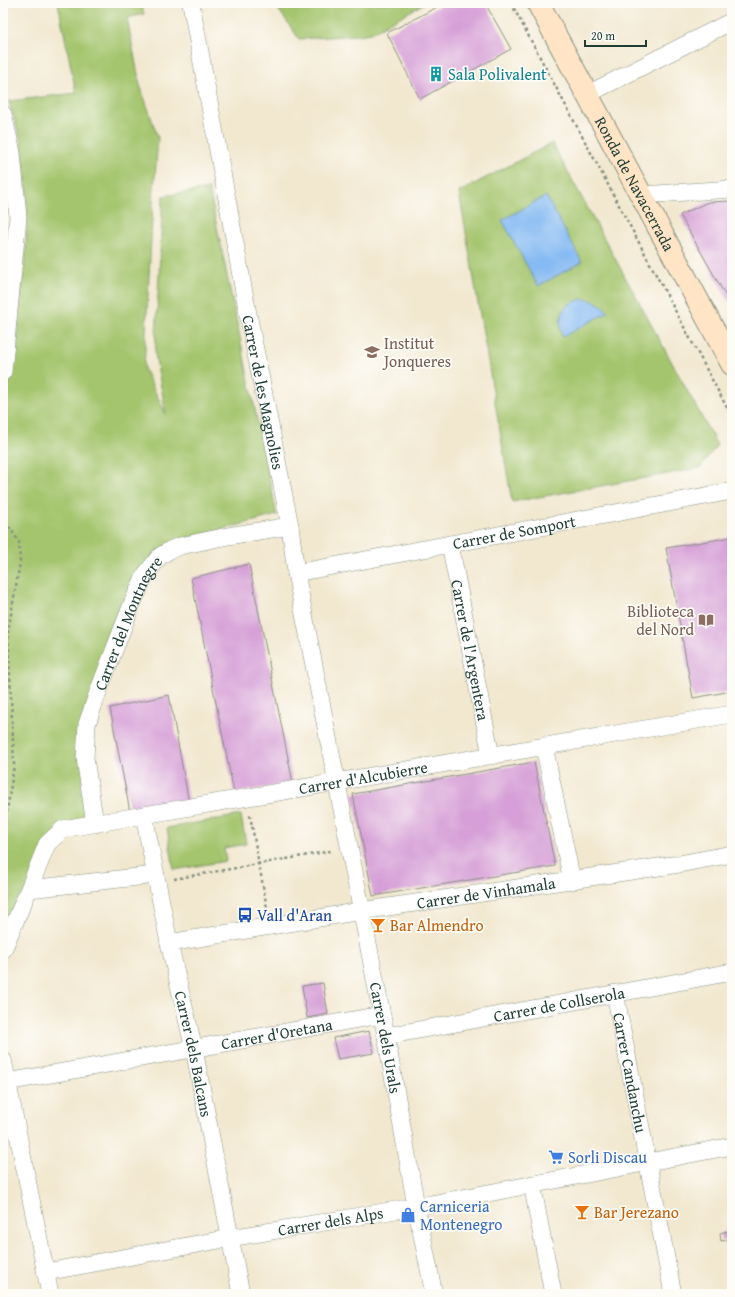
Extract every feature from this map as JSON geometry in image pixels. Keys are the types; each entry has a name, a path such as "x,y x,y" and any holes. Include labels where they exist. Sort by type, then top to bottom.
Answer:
{"street":[{"name":"Carrer de les Magnolies","path":"191,3 248,314 290,526 296,573 336,782"},
{"name":"Ronda de Navacerrada","path":"538,3 732,364"},
{"path":"588,94 732,21"},
{"path":"3,114 12,153 18,216 3,372"},
{"path":"642,195 732,190"},
{"name":"Carrer de Somport","path":"296,573 732,491"},
{"name":"Carrer del Montnegre","path":"95,824 85,758 87,724 132,604 145,575 160,556 180,546 228,536 290,526"},
{"name":"Carrer de l'Argentera","path":"450,544 491,756"},
{"name":"Carrer d'Alcubierre","path":"3,950 47,844 63,829 732,714"},
{"path":"544,746 572,881"},
{"name":"Carrer dels Urals","path":"336,782 382,1015 416,1206 434,1294"},
{"name":"Carrer dels Balcans","path":"144,815 169,943 194,1049 241,1294"},
{"name":"Carrer de Vinhamala","path":"169,943 361,911 572,881 732,854"},
{"path":"29,889 156,878"},
{"name":"Carrer de Collserola","path":"386,1036 732,972"},
{"name":"Carrer Candanchu","path":"615,993 673,1294"},
{"name":"Carrer d'Oretana","path":"7,1082 382,1015"},
{"path":"3,1060 50,1294"},
{"name":"Carrer dels Alps","path":"46,1272 416,1206 732,1146"},
{"path":"532,1184 553,1294"}],"path":[{"path":"511,3 732,417"},
{"path":"3,524 10,528 19,542 20,563 8,631 14,765 3,837"},
{"path":"250,814 270,926"},
{"path":"156,878 259,864 333,850"}],"green space":[{"path":"58,3 141,3 144,14 127,18 140,85 158,138 144,369 166,414 155,354 163,196 209,189 277,515 177,541 157,552 85,712 87,819 62,824 3,934 3,427 18,326 26,249 27,188 21,142 9,101 76,93"},
{"path":"274,3 425,3 371,33 299,39"},
{"path":"552,143 717,445 700,468 512,502 459,192"},
{"path":"241,815 246,844 224,848 226,861 174,870 167,828"}],"water":[{"path":"546,196 582,262 538,286 502,220"},
{"path":"582,299 597,302 608,312 563,337 560,325 561,317 565,309 572,303"}],"building":[{"name":"Sala Polivalent","path":"445,3 485,3 511,49 420,99 387,33"},
{"path":"732,201 732,307 680,215 708,202"},
{"name":"Biblioteca del Nord","path":"732,537 732,691 693,698 666,548"},
{"path":"249,564 293,783 234,793 191,578"},
{"path":"169,695 189,803 130,812 110,708"},
{"path":"534,762 555,866 373,896 353,794"},
{"path":"323,983 328,1014 307,1018 302,986"},
{"path":"369,1031 374,1053 338,1059 333,1038"},
{"path":"732,1230 732,1239 721,1241 720,1233"}],"place":[{"name":"Sala Polivalent","path":"436,74"},
{"name":"Institut Jonqueres","path":"372,352"},
{"name":"Biblioteca del Nord","path":"706,620"},
{"name":"Vall d'Aran","path":"245,915"},
{"name":"Bar Almendro","path":"378,925"},
{"name":"Sorli Discau","path":"556,1157"},
{"name":"Bar Jerezano","path":"582,1212"},
{"name":"Carniceria Montenegro","path":"408,1215"}]}
